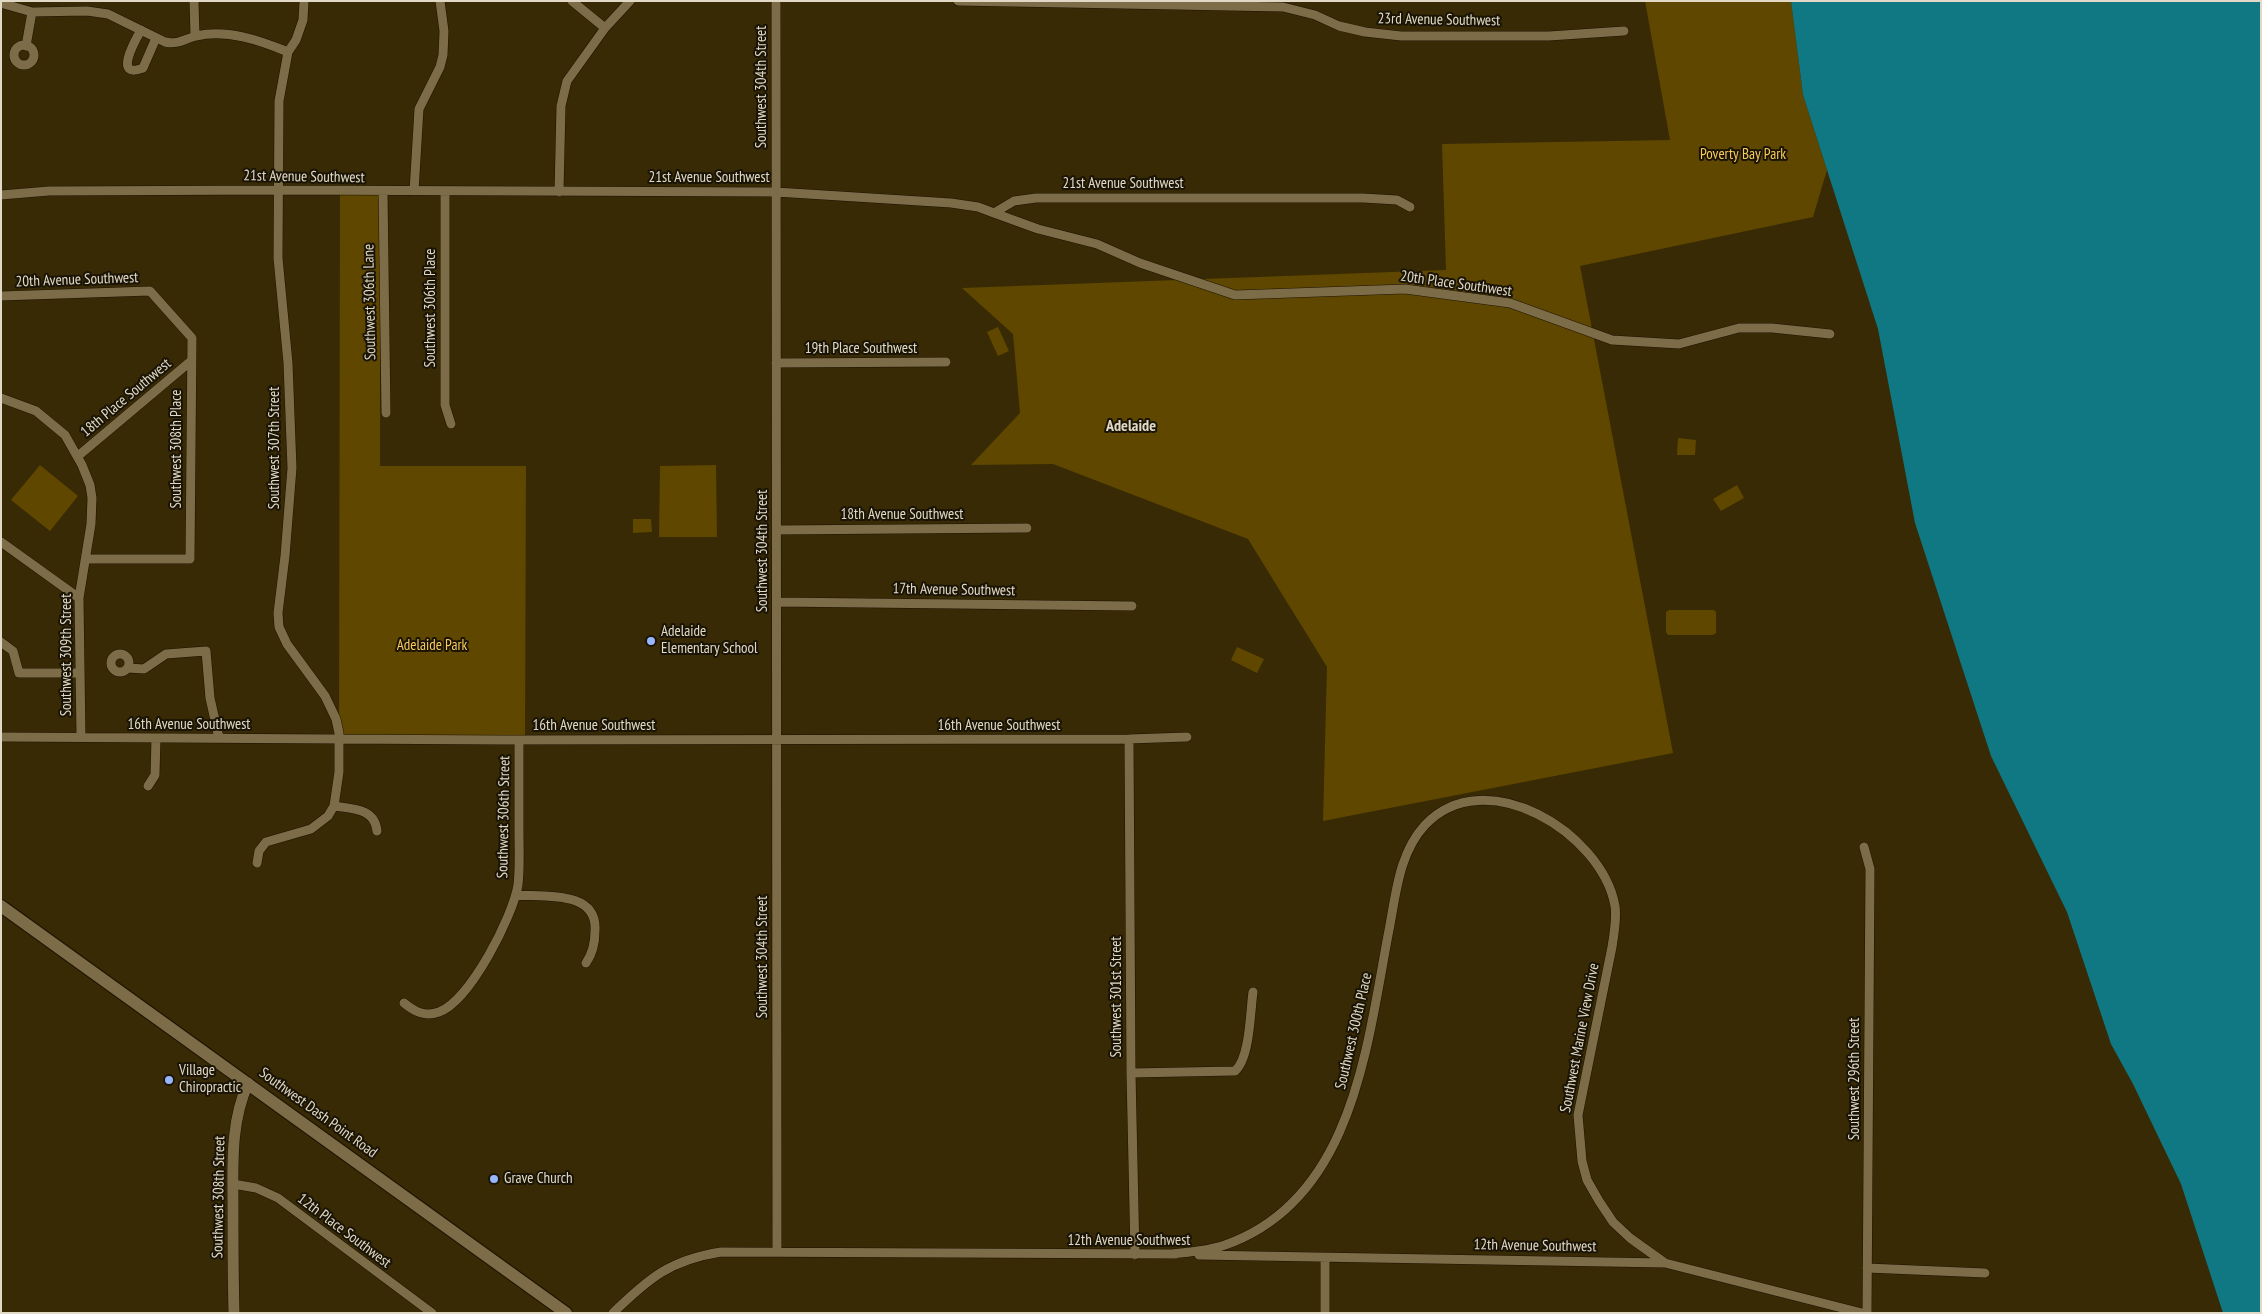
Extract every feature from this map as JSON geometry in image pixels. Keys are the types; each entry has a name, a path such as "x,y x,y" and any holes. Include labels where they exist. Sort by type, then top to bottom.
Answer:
{"main road":[{"name":"Southwest Dash Point Road","path":"1,906 566,1313"}],"street":[{"path":"87,1 87,11"},
{"path":"194,1 195,36"},
{"name":"Southwest 307th Street","path":"304,1 303,20 296,40 288,52 279,101 279,286 287,354 292,468 278,613 279,627 287,644 311,675 331,707 338,725 340,739 339,772 334,806"},
{"path":"414,191 419,109 437,73 443,55 444,31 440,1"},
{"path":"572,1 605,28"},
{"path":"560,192 559,126 563,94 574,70 605,28 630,1"},
{"name":"Southwest 304th Street","path":"776,1 777,1252"},
{"name":"23rd Avenue Southwest","path":"958,1 1283,7 1315,15 1339,26 1365,32 1401,36 1549,36 1624,31"},
{"path":"1,3 32,12 87,11 108,14 172,44 180,43 195,36 246,36 288,52"},
{"path":"26,46 32,12"},
{"path":"141,30 127,57 130,68 138,70 143,68 156,38"},
{"name":"21st Avenue Southwest","path":"1,195 49,191 279,190 776,192 951,203 978,207 994,213 1006,204 1018,200 1059,197 1363,198 1397,200 1410,207"},
{"name":"Southwest 306th Lane","path":"383,191 386,413"},
{"name":"Southwest 306th Place","path":"445,192 445,405 451,424"},
{"name":"20th Place Southwest","path":"994,213 1038,229 1097,244 1140,263 1235,295 1405,289 1510,303 1612,340 1679,344 1739,328 1772,328 1830,334"},
{"name":"20th Avenue Southwest","path":"1,296 150,290 192,338"},
{"name":"Southwest 308th Place","path":"86,559 190,560 192,338"},
{"name":"18th Place Southwest","path":"78,456 191,361"},
{"name":"19th Place Southwest","path":"776,363 946,362"},
{"path":"1,398 24,405 46,418 65,435 78,456"},
{"name":"Southwest 309th Street","path":"78,456 86,473 92,498 91,524 79,598 81,737"},
{"name":"18th Avenue Southwest","path":"777,530 1027,528"},
{"path":"1,542 79,598"},
{"name":"17th Avenue Southwest","path":"777,602 1132,606"},
{"path":"1,642 13,651 19,672 80,673"},
{"path":"128,668 144,668 166,654 206,651 210,698 219,738"},
{"name":"16th Avenue Southwest","path":"1,737 519,740 1129,739 1187,737"},
{"path":"148,786 156,775 156,738"},
{"name":"Southwest 301st Street","path":"1129,739 1131,1073 1135,1255"},
{"name":"Southwest 306th Street","path":"404,1003 415,1012 432,1014 442,1011 456,1000 477,973 503,929 516,895 519,871 519,740"},
{"name":"Southwest 300th Place","path":"1172,1254 1208,1250 1250,1234 1272,1221 1308,1185 1321,1167 1345,1120 1359,1078 1374,1020 1402,868 1414,841 1425,826 1442,810 1458,803 1476,800 1520,805"},
{"name":"Southwest Marine View Drive","path":"1520,805 1542,816 1578,844 1602,873 1615,906 1614,932 1578,1115 1582,1161 1587,1180 1598,1202 1613,1222 1630,1238 1665,1263 1862,1313"},
{"path":"257,863 259,850 266,842 311,830 323,821 334,806 358,810 372,815 377,831"},
{"name":"Southwest 296th Street","path":"1864,847 1870,869 1867,1313"},
{"path":"516,895 561,898 583,902 592,910 596,928 593,950 586,963"},
{"path":"1131,1073 1235,1071 1241,1066 1245,1055 1252,992"},
{"name":"Southwest 308th Street","path":"234,1313 234,1136 241,1099 248,1083"},
{"name":"12th Place Southwest","path":"233,1184 256,1188 278,1198 432,1313"},
{"name":"12th Avenue Southwest","path":"613,1313 650,1279 666,1268 682,1261 721,1252 1172,1254 1325,1259 1466,1258 1665,1263"},
{"path":"1325,1259 1325,1313"},
{"path":"1867,1268 1985,1274"}],"green space":[{"name":"Poverty Bay Park","path":"1645,1 1791,1 1803,95 1827,170 1813,217 1580,266 1673,753 1323,821 1327,667 1248,539 1053,464 971,465 1020,413 1013,334 962,288 1446,270 1442,144 1670,140"},
{"name":"Adelaide Park","path":"340,191 380,191 380,466 526,466 525,740 339,739"},
{"path":"998,327 1009,351 998,356 987,332"},
{"path":"1678,438 1696,440 1695,455 1677,455"},
{"path":"40,465 78,496 50,531 11,500"},
{"path":"716,465 717,537 659,537 660,466"},
{"path":"1737,485 1744,498 1721,511 1713,499"},
{"path":"633,519 651,519 652,532 633,533"},
{"path":"1669,610 1714,610 1716,612 1716,633 1713,635 1668,635 1666,632 1666,612"},
{"path":"1237,647 1264,659 1257,673 1231,660"}],"water":[{"path":"1791,1 2261,1 2261,1313 2223,1313 2181,1184 2133,1084 2111,1044 2067,912 1991,756 1915,523 1878,329 1803,95"}],"place":[{"name":"Adelaide Elementary School","path":"651,641"},
{"name":"Village Chiropractic","path":"169,1080"},
{"name":"Grave Church","path":"494,1179"}],"district":[{"name":"Adelaide","path":"1131,426"}]}
